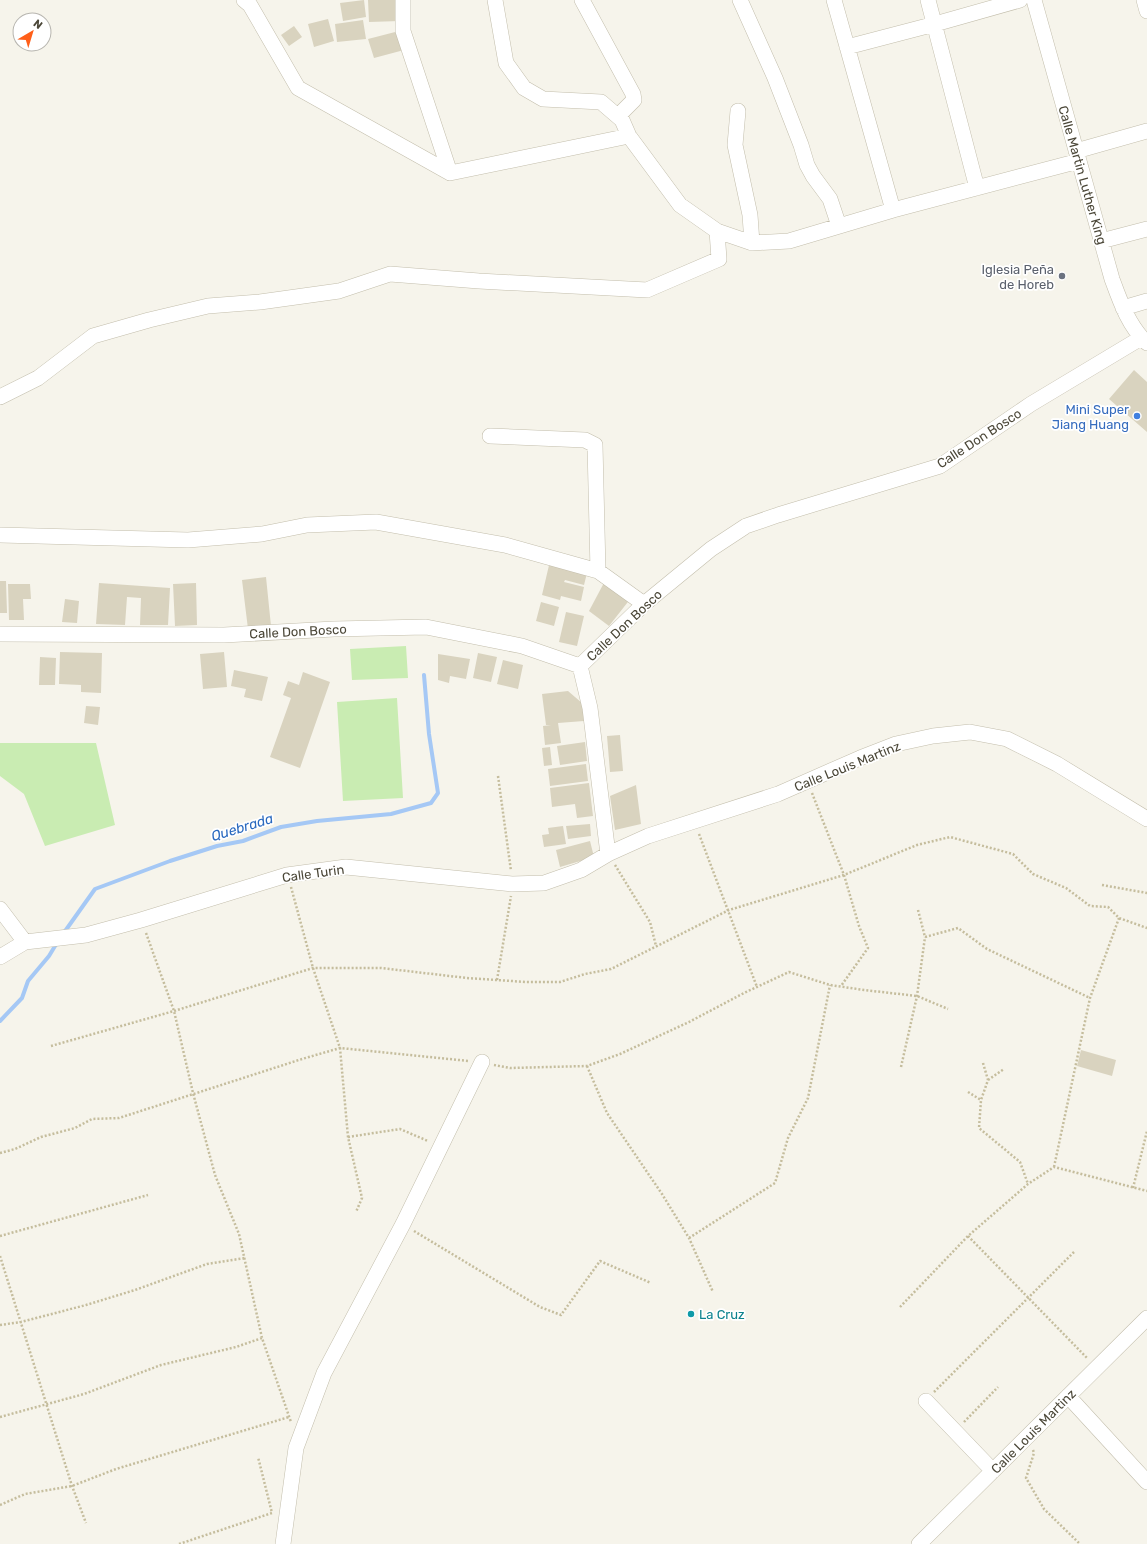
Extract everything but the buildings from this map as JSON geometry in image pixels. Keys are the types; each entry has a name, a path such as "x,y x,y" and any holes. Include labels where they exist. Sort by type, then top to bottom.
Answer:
{"street":[{"path":"244,0 250,5 298,88 450,173 629,136"},
{"path":"403,0 403,31 450,173"},
{"path":"495,0 506,63 524,88 543,99 601,102 622,120 629,136 680,205 717,231 752,243 789,241 894,210 977,188 1077,156 1147,131"},
{"path":"582,0 633,94 634,100 618,116"},
{"path":"740,0 776,78 807,165 830,199 839,226"},
{"path":"834,0 894,210"},
{"path":"928,0 977,188"},
{"path":"847,47 1020,0"},
{"name":"Calle Martin Luther King","path":"1034,0 1112,279 1123,308 1144,341"},
{"path":"1144,0 1147,11"},
{"path":"738,111 735,145 750,215 752,243"},
{"path":"1101,241 1147,229"},
{"path":"0,397 38,378 93,336 156,318 208,306 260,302 339,291 390,274 479,281 647,290 719,259 717,231"},
{"path":"1123,308 1147,301"},
{"name":"Calle Don Bosco","path":"0,634 224,635 334,629 426,627 522,646 580,666 644,604 711,549 746,526 940,466 953,459 1031,404 1144,341"},
{"path":"490,436 585,440 595,445 598,571"},
{"path":"0,535 188,540 262,534 307,525 376,522 505,545 598,571 644,604"},
{"path":"580,666 590,708 608,854"},
{"name":"Calle Louis Martinz","path":"608,854 648,836 778,794 896,744 933,736 970,732 1007,739 1057,764 1147,819"},
{"name":"Calle Turin","path":"0,957 25,942 86,935 141,920 288,875 346,867 512,884 544,883 581,870 608,854"},
{"path":"0,909 25,942"},
{"path":"282,1544 296,1448 324,1373 403,1224 442,1147 482,1062"},
{"name":"Calle Louis Martinz","path":"919,1544 1147,1318"},
{"path":"1068,1396 1147,1482"},
{"path":"926,1401 993,1471"}],"path":[{"path":"497,980 512,884 498,776"},
{"path":"808,782 844,875 859,926 868,948 841,986"},
{"path":"694,822 729,910 757,987"},
{"path":"51,1046 174,1011 313,968 381,968 467,978 560,982 585,974 610,969 729,910 844,875 917,845 950,837 1013,854 1033,874 1066,888 1090,906 1108,907 1119,918 1147,928"},
{"path":"608,854 650,922 656,946"},
{"path":"288,875 313,968 340,1048 348,1137 362,1198 356,1212"},
{"path":"1102,885 1147,893"},
{"path":"901,1067 917,996 925,936 918,910"},
{"path":"900,1307 968,1236 1028,1184 1054,1167 1090,998 1119,918"},
{"path":"141,920 174,1011 193,1093 215,1175 240,1234 262,1338 298,1443"},
{"path":"925,936 958,928 987,949 1090,998"},
{"path":"689,1238 775,1184 788,1138 808,1098 830,984"},
{"path":"983,1063 988,1080 982,1100 979,1128 1020,1162 1028,1184"},
{"path":"587,1066 607,1113 662,1194 689,1238 713,1292"},
{"path":"988,1080 1004,1069"},
{"path":"968,1092 982,1100"},
{"path":"348,1137 400,1129 442,1147"},
{"path":"1133,1188 1147,1131"},
{"path":"1054,1167 1147,1191"},
{"path":"0,1236 148,1196"},
{"path":"403,1224 540,1307 561,1315 600,1261 651,1283"},
{"path":"968,1236 1078,1348"},
{"path":"926,1401 1074,1252"},
{"path":"0,1256 72,1486 86,1523"},
{"path":"0,1324 21,1322 100,1301 207,1264 245,1258"},
{"path":"0,1417 84,1394 161,1365 236,1347 262,1338"},
{"path":"955,1431 998,1387"},
{"path":"0,1505 25,1494 72,1486 116,1469 289,1417"},
{"path":"1028,1436 1034,1452 1026,1478 1044,1509 1080,1544"},
{"path":"179,1544 272,1513 258,1457"}],"green space":[{"path":"406,646 408,678 352,680 350,649"},
{"path":"397,698 403,798 343,801 337,702"},
{"path":"0,743 96,743 115,825 45,846 24,794 0,776"}],"waterway":[{"name":"Quebrada","path":"63,934 95,889 170,861 217,846 243,841 281,827 317,821 391,814 431,803 438,793 429,734 424,675"},
{"name":"Quebrada","path":"0,1021 22,998 28,981 49,956 58,941"}],"place":[{"name":"Iglesia Peña de Horeb","path":"1062,276"},
{"name":"Mini Super Jiang Huang","path":"1137,416"},
{"name":"La Cruz","path":"691,1314"}]}
